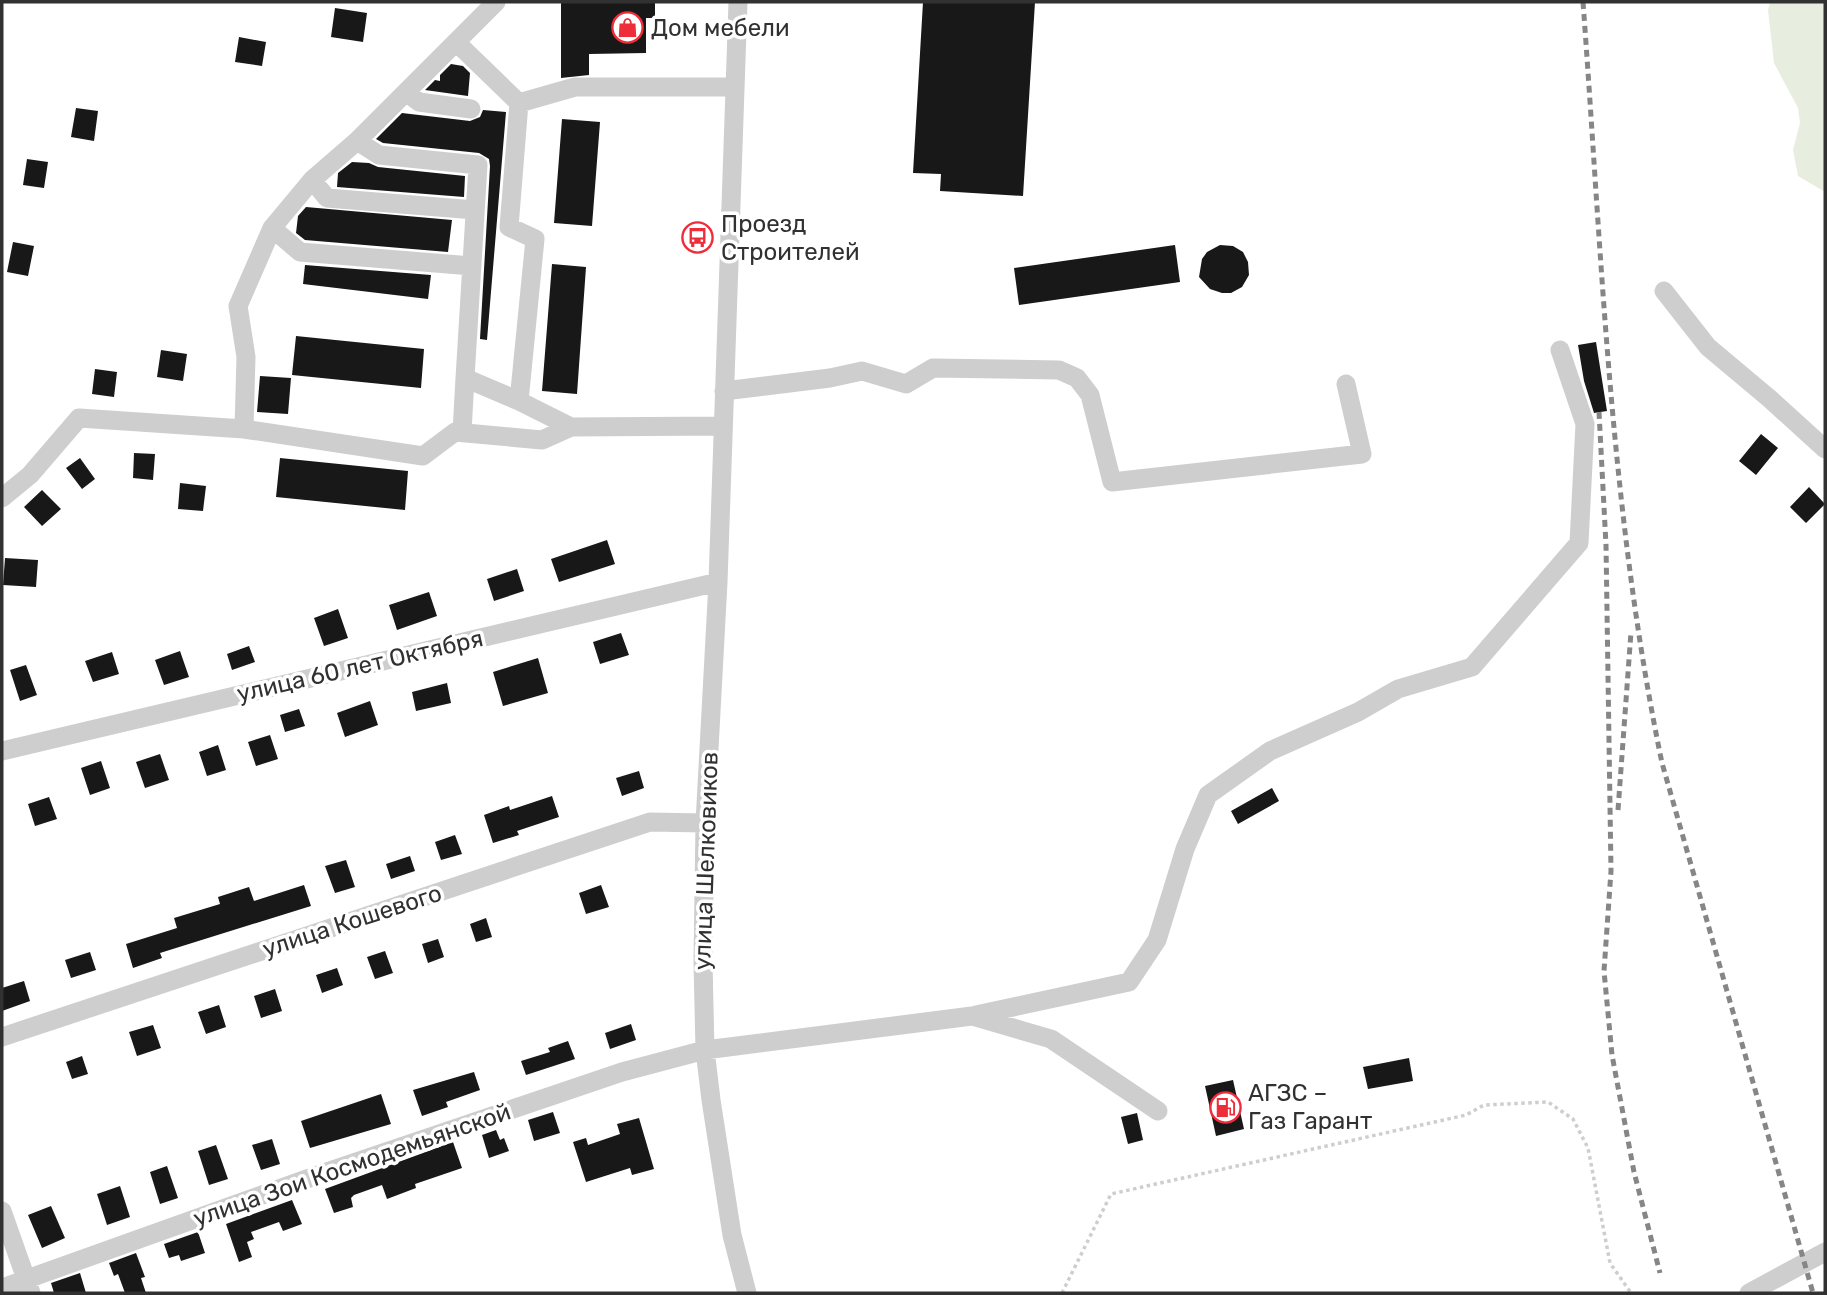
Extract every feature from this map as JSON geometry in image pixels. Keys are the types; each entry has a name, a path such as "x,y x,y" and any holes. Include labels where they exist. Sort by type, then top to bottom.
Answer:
{"street":[{"path":"244,429 246,357 238,306 272,228 312,180 358,141 496,2"},
{"name":"улица Шелковиков","path":"738,2 718,582 705,823 703,962 705,1050 732,1235 747,1293"},
{"path":"456,42 519,103"},
{"path":"519,103 575,88 735,87"},
{"path":"406,92 419,102 471,109"},
{"path":"519,103 509,227 535,239 519,401"},
{"path":"358,141 379,155 478,165 462,432"},
{"path":"312,180 327,198 475,211"},
{"path":"272,228 300,252 472,266"},
{"path":"1664,291 1708,347 1825,449"},
{"name":"улица Зои Космодемьянской","path":"2,1289 28,1287 318,1175 622,1072 705,1050 972,1016 1129,982 1157,940 1185,849 1208,794 1270,751 1358,712 1398,689 1472,667 1579,542 1584,424 1560,350"},
{"path":"724,391 830,378 862,371 906,384 933,368 1059,370 1077,377 1090,395 1112,482 1362,454 1346,384"},
{"path":"465,378 571,427"},
{"path":"2,498 30,475 79,418 244,429 423,456 455,432 542,440 571,427 722,426"},
{"name":"улица 60 лет Октября","path":"2,751 718,582"},
{"name":"улица Кошевого","path":"2,1037 650,822 705,823"},
{"path":"972,1016 1051,1039 1158,1111"},
{"path":"2,1212 28,1287"},
{"path":"1749,1293 1825,1252"}],"path":[{"path":"1062,1293 1111,1194 1466,1115 1484,1105 1518,1102 1548,1102 1573,1119 1588,1148 1611,1263 1631,1293"}],"green space":[{"path":"1770,2 1825,2 1825,192 1798,176 1793,150 1800,123 1798,108 1774,63 1768,10"}],"building":[{"path":"561,2 655,2 655,18 646,18 646,53 589,54 589,75 561,78"},
{"path":"923,2 1035,2 1023,196 940,191 941,174 913,173"},
{"path":"335,8 367,13 363,42 331,37"},
{"path":"239,37 266,42 262,66 235,62"},
{"path":"451,64 463,66 470,73 468,96 425,90 435,80 440,81 440,75"},
{"path":"76,108 98,111 94,141 71,137"},
{"path":"483,110 506,112 487,340 480,339 489,159 479,153 383,143 376,139 402,113 470,121 480,117"},
{"path":"562,119 600,122 592,226 554,223"},
{"path":"27,159 48,162 44,188 23,185"},
{"path":"352,162 465,176 464,197 337,187 338,173"},
{"path":"306,207 452,220 448,252 305,240 296,233 298,216"},
{"path":"13,242 34,246 28,276 7,272"},
{"path":"1175,245 1180,282 1019,305 1014,268"},
{"path":"1220,245 1233,246 1243,252 1248,262 1249,275 1242,287 1231,293 1210,289 1199,277 1202,259 1207,252"},
{"path":"552,264 586,267 577,394 542,391"},
{"path":"305,265 431,275 428,299 303,284"},
{"path":"296,336 424,349 421,388 292,375"},
{"path":"1596,342 1607,411 1594,413 1584,381 1578,345"},
{"path":"161,350 187,354 183,381 157,377"},
{"path":"95,369 117,372 114,397 92,394"},
{"path":"260,376 291,378 288,414 257,412"},
{"path":"1761,434 1778,448 1756,475 1739,461"},
{"path":"134,453 155,454 153,480 133,478"},
{"path":"80,458 95,479 82,489 66,468"},
{"path":"280,458 408,471 405,510 276,497"},
{"path":"180,483 206,486 203,511 178,509"},
{"path":"1809,487 1825,504 1806,523 1790,507"},
{"path":"42,490 61,509 42,526 24,507"},
{"path":"607,540 615,564 559,582 551,559"},
{"path":"5,558 38,560 36,587 3,585"},
{"path":"517,569 524,591 494,601 487,579"},
{"path":"429,592 437,616 397,630 389,605"},
{"path":"338,609 348,638 324,646 314,618"},
{"path":"621,633 629,655 600,664 593,642"},
{"path":"249,646 255,662 232,670 227,654"},
{"path":"180,651 189,677 164,685 155,660"},
{"path":"112,652 119,674 93,682 85,661"},
{"path":"538,658 548,693 503,706 493,672"},
{"path":"26,665 37,695 20,701 10,670"},
{"path":"447,683 451,703 416,711 412,692"},
{"path":"370,701 378,725 345,737 337,713"},
{"path":"299,709 305,726 285,732 280,715"},
{"path":"270,735 278,759 256,766 248,742"},
{"path":"218,745 226,770 207,776 199,752"},
{"path":"160,754 169,780 145,788 136,762"},
{"path":"101,761 110,788 90,795 81,768"},
{"path":"639,771 644,788 622,796 616,778"},
{"path":"1272,788 1279,801 1238,824 1231,811"},
{"path":"552,796 559,817 517,831 519,835 493,843 484,815 509,806 510,810"},
{"path":"49,797 57,819 35,826 28,804"},
{"path":"455,835 462,854 441,860 435,842"},
{"path":"410,856 415,871 391,879 386,864"},
{"path":"346,860 355,887 335,893 325,866"},
{"path":"304,885 311,906 160,953 162,958 133,968 126,944 177,928 174,918 220,904 218,897 249,887 254,901"},
{"path":"601,885 609,907 586,914 579,893"},
{"path":"486,918 492,937 476,942 470,924"},
{"path":"438,939 444,957 428,963 422,944"},
{"path":"385,951 393,973 375,979 367,957"},
{"path":"90,952 96,970 71,978 65,960"},
{"path":"337,968 343,985 322,993 316,975"},
{"path":"24,981 30,1001 2,1011 2,988"},
{"path":"275,989 282,1011 261,1018 254,996"},
{"path":"219,1005 226,1027 206,1034 198,1012"},
{"path":"631,1024 636,1040 610,1049 605,1033"},
{"path":"153,1025 161,1048 137,1056 129,1032"},
{"path":"568,1041 575,1059 526,1075 521,1061 550,1052 548,1048"},
{"path":"82,1056 88,1074 72,1079 66,1062"},
{"path":"1409,1058 1413,1081 1368,1089 1363,1067"},
{"path":"474,1072 480,1090 446,1102 448,1107 422,1116 413,1090"},
{"path":"1233,1080 1244,1129 1216,1136 1205,1086"},
{"path":"381,1094 391,1124 310,1148 301,1121"},
{"path":"553,1112 560,1133 534,1141 528,1120"},
{"path":"1137,1113 1143,1140 1128,1144 1121,1117"},
{"path":"639,1118 654,1169 632,1175 630,1168 586,1182 573,1142 586,1138 588,1145 620,1134 617,1124"},
{"path":"496,1130 500,1140 504,1138 509,1151 489,1158 482,1135"},
{"path":"272,1139 280,1164 261,1170 252,1145"},
{"path":"453,1142 462,1168 415,1184 416,1188 387,1199 382,1185 354,1195 351,1198 353,1207 334,1213 325,1189"},
{"path":"216,1145 228,1179 209,1185 198,1151"},
{"path":"167,1166 178,1198 160,1204 150,1172"},
{"path":"120,1186 130,1217 107,1225 97,1194"},
{"path":"292,1200 302,1224 283,1231 279,1222 251,1232 254,1239 247,1242 252,1257 239,1262 226,1224"},
{"path":"51,1206 65,1238 42,1248 28,1215"},
{"path":"198,1232 205,1253 181,1261 179,1255 169,1258 164,1244"},
{"path":"136,1253 145,1277 141,1278 146,1293 125,1293 118,1274 114,1276 109,1263"},
{"path":"80,1273 86,1293 54,1293 51,1283"}],"railway":[{"path":"1583,2 1610,384 1630,574 1644,669 1662,763 1813,1293"},
{"path":"1599,412 1606,545 1611,871 1604,971 1612,1055 1634,1172 1660,1273"},
{"path":"1618,810 1631,632"}],"place":[{"name":"Дом мебели","path":"628,28"},
{"name":"Проезд Строителей","path":"698,238"},
{"name":"АГЗС – Газ Гарант","path":"1225,1107"}]}
